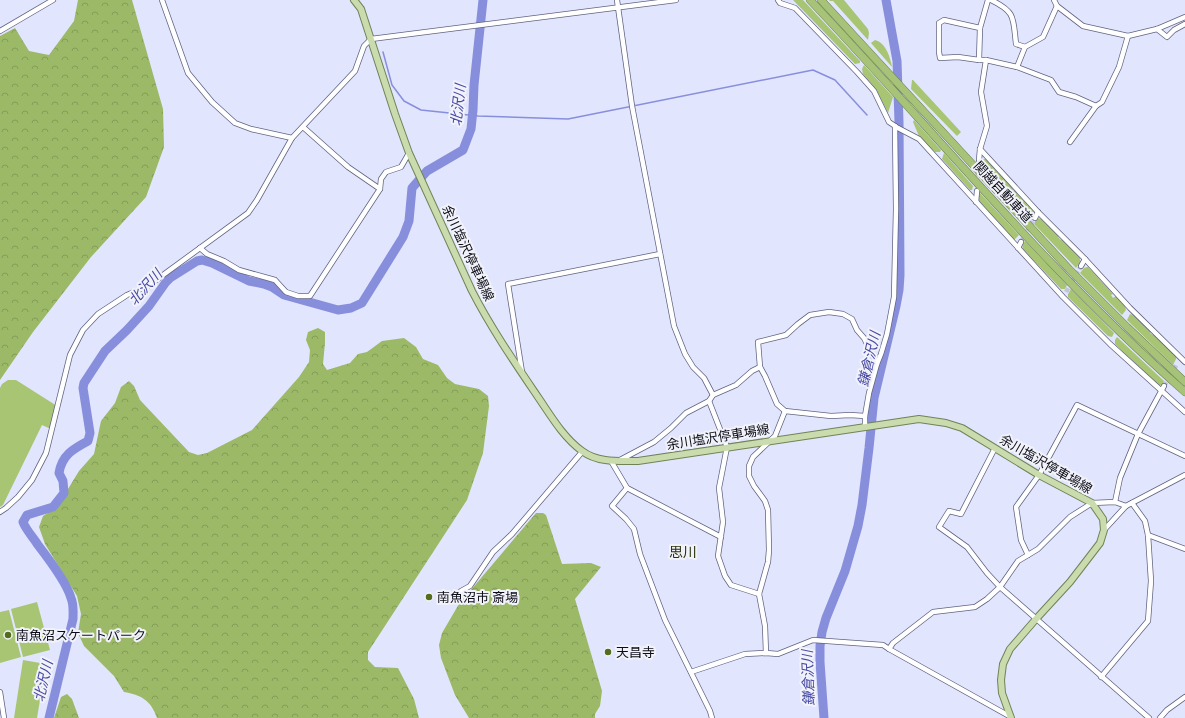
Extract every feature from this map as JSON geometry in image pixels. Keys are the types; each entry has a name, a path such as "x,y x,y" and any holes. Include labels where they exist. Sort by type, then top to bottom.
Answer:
{"highway":[{"name":"関越自動車道","path":"810,0 891,86 1062,274 1185,392"},
{"name":"関越自動車道","path":"821,0 1069,270 1185,382"}],"main road":[{"name":"余川塩沢停車場線","path":"354,0 361,9 409,153 480,308 563,432 582,452 595,458 611,461 638,461 878,424 919,419 946,422 962,428 1039,475 1092,503 1104,519 1104,530"},
{"path":"1011,718 1002,693 1001,680 1003,664 1010,649 1070,582 1100,543 1104,530"}],"street":[{"path":"0,31 53,0"},
{"path":"162,0 188,73 212,102 235,123 251,129 292,138"},
{"path":"618,0 632,106 674,326 685,354 693,367 704,378 713,395"},
{"path":"0,512 18,497 32,480 46,453 70,355 83,330 98,314 127,295 148,286 248,213 292,138 355,71 364,46 371,39 676,0"},
{"path":"778,0 780,3 795,8 858,72 874,91 889,122 919,139 1063,297 1110,344 1160,391 1185,412"},
{"path":"979,60 980,28 989,0 1004,6 1012,16 1016,44 1025,47"},
{"path":"1054,0 1057,6 1083,26 1128,36 1157,29 1185,18"},
{"path":"1017,67 1025,47 1042,37 1057,6"},
{"path":"980,28 944,20 939,23 940,58 958,57 986,60 1017,67 1051,80 1059,92 1076,97 1096,106"},
{"path":"1157,29 1167,38 1174,30 1185,24"},
{"path":"1070,142 1096,106 1102,102 1119,67 1128,36"},
{"path":"979,160 980,149 987,126 981,92 986,60"},
{"path":"303,126 348,167 380,189"},
{"path":"865,427 865,416 869,393 887,334 894,297 896,127"},
{"path":"980,149 1038,212 1086,259 1130,308 1183,360 1178,364"},
{"path":"200,248 207,254 224,261 239,270 275,280 286,292 298,296 310,296 380,189 381,179 386,172 400,167 409,153"},
{"path":"976,202 977,191"},
{"path":"1035,218 1038,212"},
{"path":"1018,248 1021,242"},
{"path":"523,374 508,284 660,254"},
{"path":"1081,266 1086,259"},
{"path":"1063,297 1066,292"},
{"path":"865,416 831,416 785,411 777,404 760,367 758,342 786,335 810,315 829,312 843,314 852,318 857,330 864,338 877,364"},
{"path":"618,461 654,442 686,413 709,401 713,395 736,385 752,371 760,367"},
{"path":"1115,502 1120,478 1138,434 1164,386"},
{"path":"709,401 727,447 719,488 723,522 718,556 725,576 731,585 759,594"},
{"path":"1028,555 1021,540 1016,507 1039,475 1077,405 1185,456"},
{"path":"766,653 765,626 759,594 768,562 768,510 765,501 749,476 749,466 753,458 775,436 785,411"},
{"path":"995,448 961,514 949,511 939,527 967,547 1000,587 1148,718"},
{"path":"455,598 461,591 470,586 493,552 512,534 582,452"},
{"path":"611,461 627,488 721,537"},
{"path":"1104,530 1126,506 1185,475"},
{"path":"627,488 612,506 634,529 640,554 665,620 710,710 712,718"},
{"path":"889,649 893,643 933,612 975,606 987,599 1000,587 1018,561 1038,548 1070,517 1092,503 1115,502 1126,506"},
{"path":"1101,677 1148,621 1151,581 1148,535 1145,521 1132,503"},
{"path":"1148,535 1185,549"},
{"path":"691,672 745,654 778,654 813,640 884,645 1011,718"},
{"path":"0,692 4,718"},
{"path":"1160,718 1167,710 1185,697"}],"green space":[{"path":"78,0 132,0 163,109 164,147 146,197 91,257 33,332 0,380 0,36 15,28 29,51 49,55 74,21"},
{"path":"793,0 803,0 860,61 860,63 855,64"},
{"path":"829,0 844,0 868,29 868,40 833,1"},
{"path":"875,40 885,47 892,67 871,43"},
{"path":"864,65 893,97 888,113 876,89 863,74 862,69"},
{"path":"912,80 961,132 957,136 911,89"},
{"path":"914,120 941,150 940,152 935,152 919,136 913,122"},
{"path":"944,153 973,186 972,190 970,190 942,159"},
{"path":"982,159 987,159 1013,186 1012,188 1014,191 1016,189 1035,211 1031,220 1009,197 1010,195 982,163"},
{"path":"979,192 1019,235 1014,240 979,201"},
{"path":"1037,218 1043,219 1060,235 1058,237 1061,240 1063,238 1080,258 1080,262 1076,268 1034,224"},
{"path":"1025,241 1067,285 1065,289 1061,289 1023,249 1022,245"},
{"path":"1088,267 1113,294 1111,295 1113,298 1116,296 1125,306 1126,310 1122,315 1080,273 1084,268"},
{"path":"1071,289 1114,333 1112,337 1108,336 1068,297"},
{"path":"1130,314 1151,331 1150,333 1153,335 1155,333 1176,356 1173,365 1127,320"},
{"path":"318,328 325,332 323,364 327,370 350,363 358,354 367,352 382,341 404,338 416,347 423,359 438,365 447,378 455,384 479,389 488,396 489,406 483,453 467,500 368,652 368,660 375,667 398,668 414,699 419,718 157,718 152,707 145,699 124,692 114,676 84,646 78,633 81,614 77,596 45,544 39,527 43,516 57,507 79,471 94,454 101,421 115,403 121,387 129,381 134,386 140,400 189,452 198,455 207,453 252,430 299,377 309,362 310,350 306,340 308,332"},
{"path":"1117,337 1164,381 1162,385 1158,385 1115,344"},
{"path":"8,380 16,380 57,406 51,429 42,425 3,505 0,507 0,388 2,384"},
{"path":"536,513 543,513 546,515 562,564 591,563 601,567 575,599 602,691 600,706 595,714 595,718 469,718 455,695 441,658 439,645 442,633 459,604"},
{"path":"37,602 50,650 23,657 11,609"},
{"name":"南魚沼スケートパーク","path":"9,610 21,657 0,663 0,612"},
{"path":"23,660 46,664 37,718 14,718"},
{"path":"67,694 72,699 79,718 54,718 61,697"}],"waterway":[{"name":"北沢川","path":"49,718 73,619 73,606 69,592 61,578 23,522 27,515 53,507 64,493 63,481 59,473 60,467 69,453 88,441 90,433 83,388 84,383 105,351 149,306 166,282 197,261 202,260 212,263 249,281 272,287 284,295 338,310 351,308 362,303 403,237 409,221 412,188 427,171 463,150 471,129 483,0"},
{"name":"鎌倉沢川","path":"824,718 820,662 822,632 845,571 858,526 862,505 874,398 899,290 899,122 897,61 886,0"},
{"path":"383,52 392,85 404,101 421,110 478,116 568,119 813,70 835,80 867,115"}],"tunnel":[{"path":"977,183 979,160"},
{"path":"1021,242 1035,218"},
{"path":"1066,292 1081,266"},
{"path":"1164,386 1177,364"}],"place":[{"name":"南魚沼市 斎場","path":"429,597"},
{"name":"南魚沼スケートパーク","path":"8,635"},
{"name":"天昌寺","path":"608,652"}],"district":[{"name":"思川","path":"683,552"}]}
